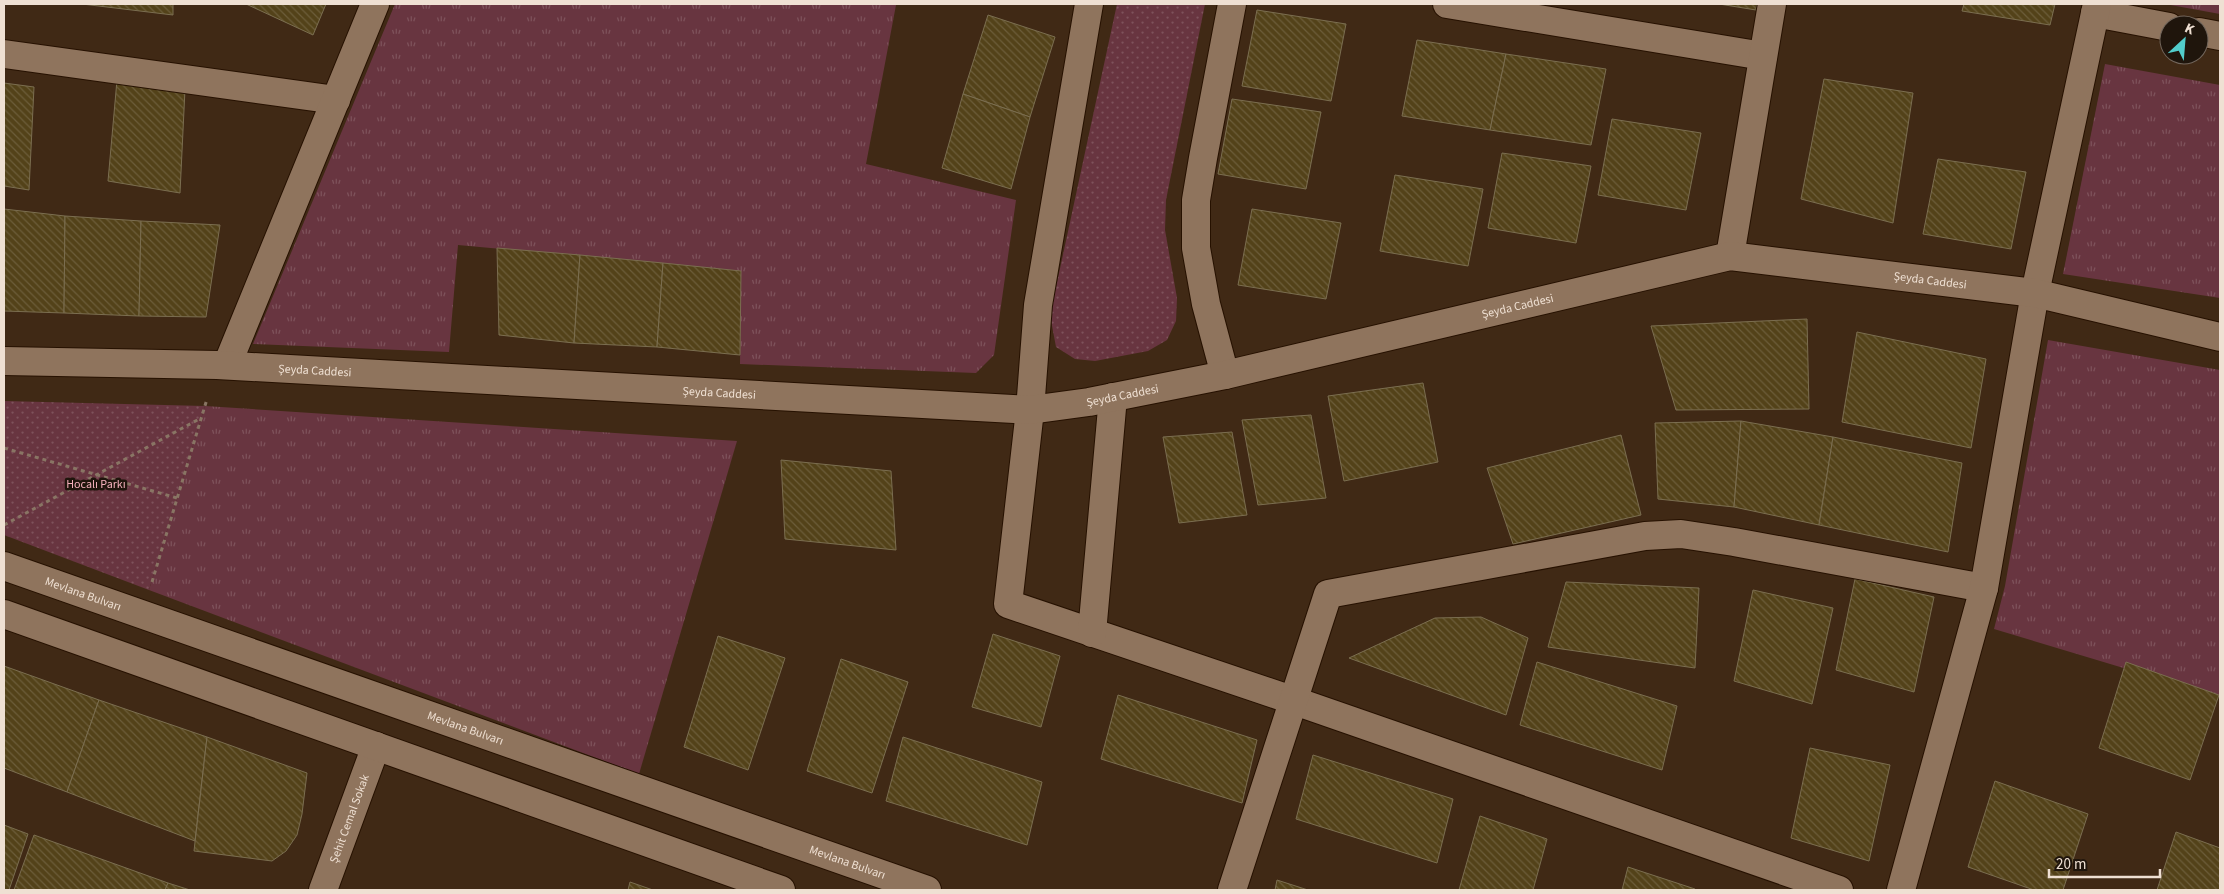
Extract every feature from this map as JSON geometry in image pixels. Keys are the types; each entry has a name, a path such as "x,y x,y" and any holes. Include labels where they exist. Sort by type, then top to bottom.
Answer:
{"street":[{"path":"222,365 336,100 375,4"},
{"path":"1090,4 1038,305 1030,410 1008,604 1292,700 1839,890"},
{"path":"1225,375 1206,304 1196,248 1196,200 1202,158 1232,4"},
{"path":"1448,4 1763,56"},
{"path":"1730,256 1772,4"},
{"path":"1901,890 1984,588 2035,293 2096,9 2159,25"},
{"path":"4,54 336,100"},
{"name":"Şeyda Caddesi","path":"4,361 222,365 1030,410 1112,397 1225,375 1730,256 2035,293 2220,337"},
{"path":"1092,633 1112,397"},
{"path":"1232,890 1292,700 1328,594 1645,536 1681,534 1984,588"},
{"name":"Mevlana Bulvarı","path":"4,566 927,890"},
{"path":"4,614 781,890"},
{"name":"Şehit Cemal Sokak","path":"323,890 376,746"}],"path":[{"path":"142,615 201,418 222,365"},
{"path":"4,526 201,418"},
{"path":"4,448 178,498"}],"green space":[{"path":"395,4 896,5 866,164 1016,200 994,355 976,373 740,364 741,271 458,245 449,352 253,344"},
{"path":"1117,4 1205,4 1166,200 1165,230 1177,298 1176,321 1167,340 1148,351 1095,361 1075,359 1056,347 1050,315"},
{"path":"2165,4 2220,4 2220,14"},
{"path":"2105,64 2220,85 2220,298 2063,274"},
{"path":"2048,340 2220,370 2220,697 1994,629 2005,586"},
{"name":"Hocalı Parkı","path":"4,401 205,406 149,590 4,535"},
{"path":"205,406 737,441 639,774 149,590"}],"building":[{"path":"82,4 173,4 173,15"},
{"path":"246,4 326,4 313,35"},
{"path":"1719,4 1757,4 1756,10"},
{"path":"1964,4 2055,4 2050,25 1962,11"},
{"path":"1257,10 1346,24 1331,101 1242,86"},
{"path":"988,15 1055,37 1030,117 963,94"},
{"path":"1417,40 1506,54 1490,130 1402,116"},
{"path":"1506,54 1606,69 1591,145 1490,130"},
{"path":"1824,79 1913,93 1893,223 1801,199"},
{"path":"117,80 185,89 180,193 108,181"},
{"path":"4,83 34,87 29,190 4,186"},
{"path":"963,94 1030,117 1011,189 942,168"},
{"path":"1232,99 1321,112 1306,189 1218,174"},
{"path":"1612,119 1701,133 1686,210 1598,195"},
{"path":"1502,153 1591,166 1576,243 1488,228"},
{"path":"1938,159 2026,172 2011,249 1923,234"},
{"path":"1395,175 1483,189 1468,266 1380,251"},
{"path":"4,209 65,216 64,313 4,311"},
{"path":"1252,209 1341,223 1326,299 1238,285"},
{"path":"65,216 141,221 139,316 64,313"},
{"path":"141,221 220,225 206,317 139,316"},
{"path":"497,248 580,255 574,343 499,335"},
{"path":"580,255 663,263 657,347 574,343"},
{"path":"663,263 741,271 740,355 657,347"},
{"path":"1807,319 1809,409 1676,410 1651,326"},
{"path":"1857,332 1986,359 1971,448 1842,422"},
{"path":"1423,383 1438,462 1344,481 1328,396"},
{"path":"1311,415 1326,498 1258,505 1242,420"},
{"path":"1741,421 1734,507 1658,499 1655,423"},
{"path":"1741,421 1833,437 1819,525 1734,507"},
{"path":"1232,432 1247,515 1179,523 1163,437"},
{"path":"1621,435 1641,515 1513,544 1487,468"},
{"path":"1833,437 1962,463 1948,552 1819,525"},
{"path":"781,460 891,471 896,550 785,539"},
{"path":"1855,579 1934,597 1914,692 1836,670"},
{"path":"1566,582 1699,588 1695,668 1548,647"},
{"path":"1753,590 1833,608 1812,704 1734,681"},
{"path":"1481,617 1528,638 1506,715 1349,658 1435,618"},
{"path":"993,634 1060,656 1041,727 972,707"},
{"path":"718,636 785,658 748,770 684,747"},
{"path":"841,659 908,682 872,793 807,771"},
{"path":"1537,662 1677,706 1662,770 1520,725"},
{"path":"2126,662 2219,695 2190,780 2099,748"},
{"path":"4,666 99,700 67,792 4,768"},
{"path":"1118,695 1257,740 1242,803 1101,759"},
{"path":"99,700 207,737 195,841 67,792"},
{"path":"207,737 307,773 302,814 297,835 286,851 272,861 194,851"},
{"path":"903,737 1042,782 1027,845 886,801"},
{"path":"1810,748 1890,765 1869,861 1791,838"},
{"path":"1313,755 1453,799 1437,863 1296,819"},
{"path":"1995,781 2088,814 2063,890 2034,890 1968,867"},
{"path":"1480,816 1547,839 1533,890 1459,890"},
{"path":"4,825 28,834 9,890 4,890"},
{"path":"2176,832 2220,848 2220,890 2157,890"},
{"path":"34,835 168,883 165,890 14,890"},
{"path":"1628,867 1695,889 1695,890 1622,890"},
{"path":"1277,880 1308,890 1275,890"},
{"path":"630,882 653,890 628,890"},
{"path":"168,883 190,890 165,890"}]}
